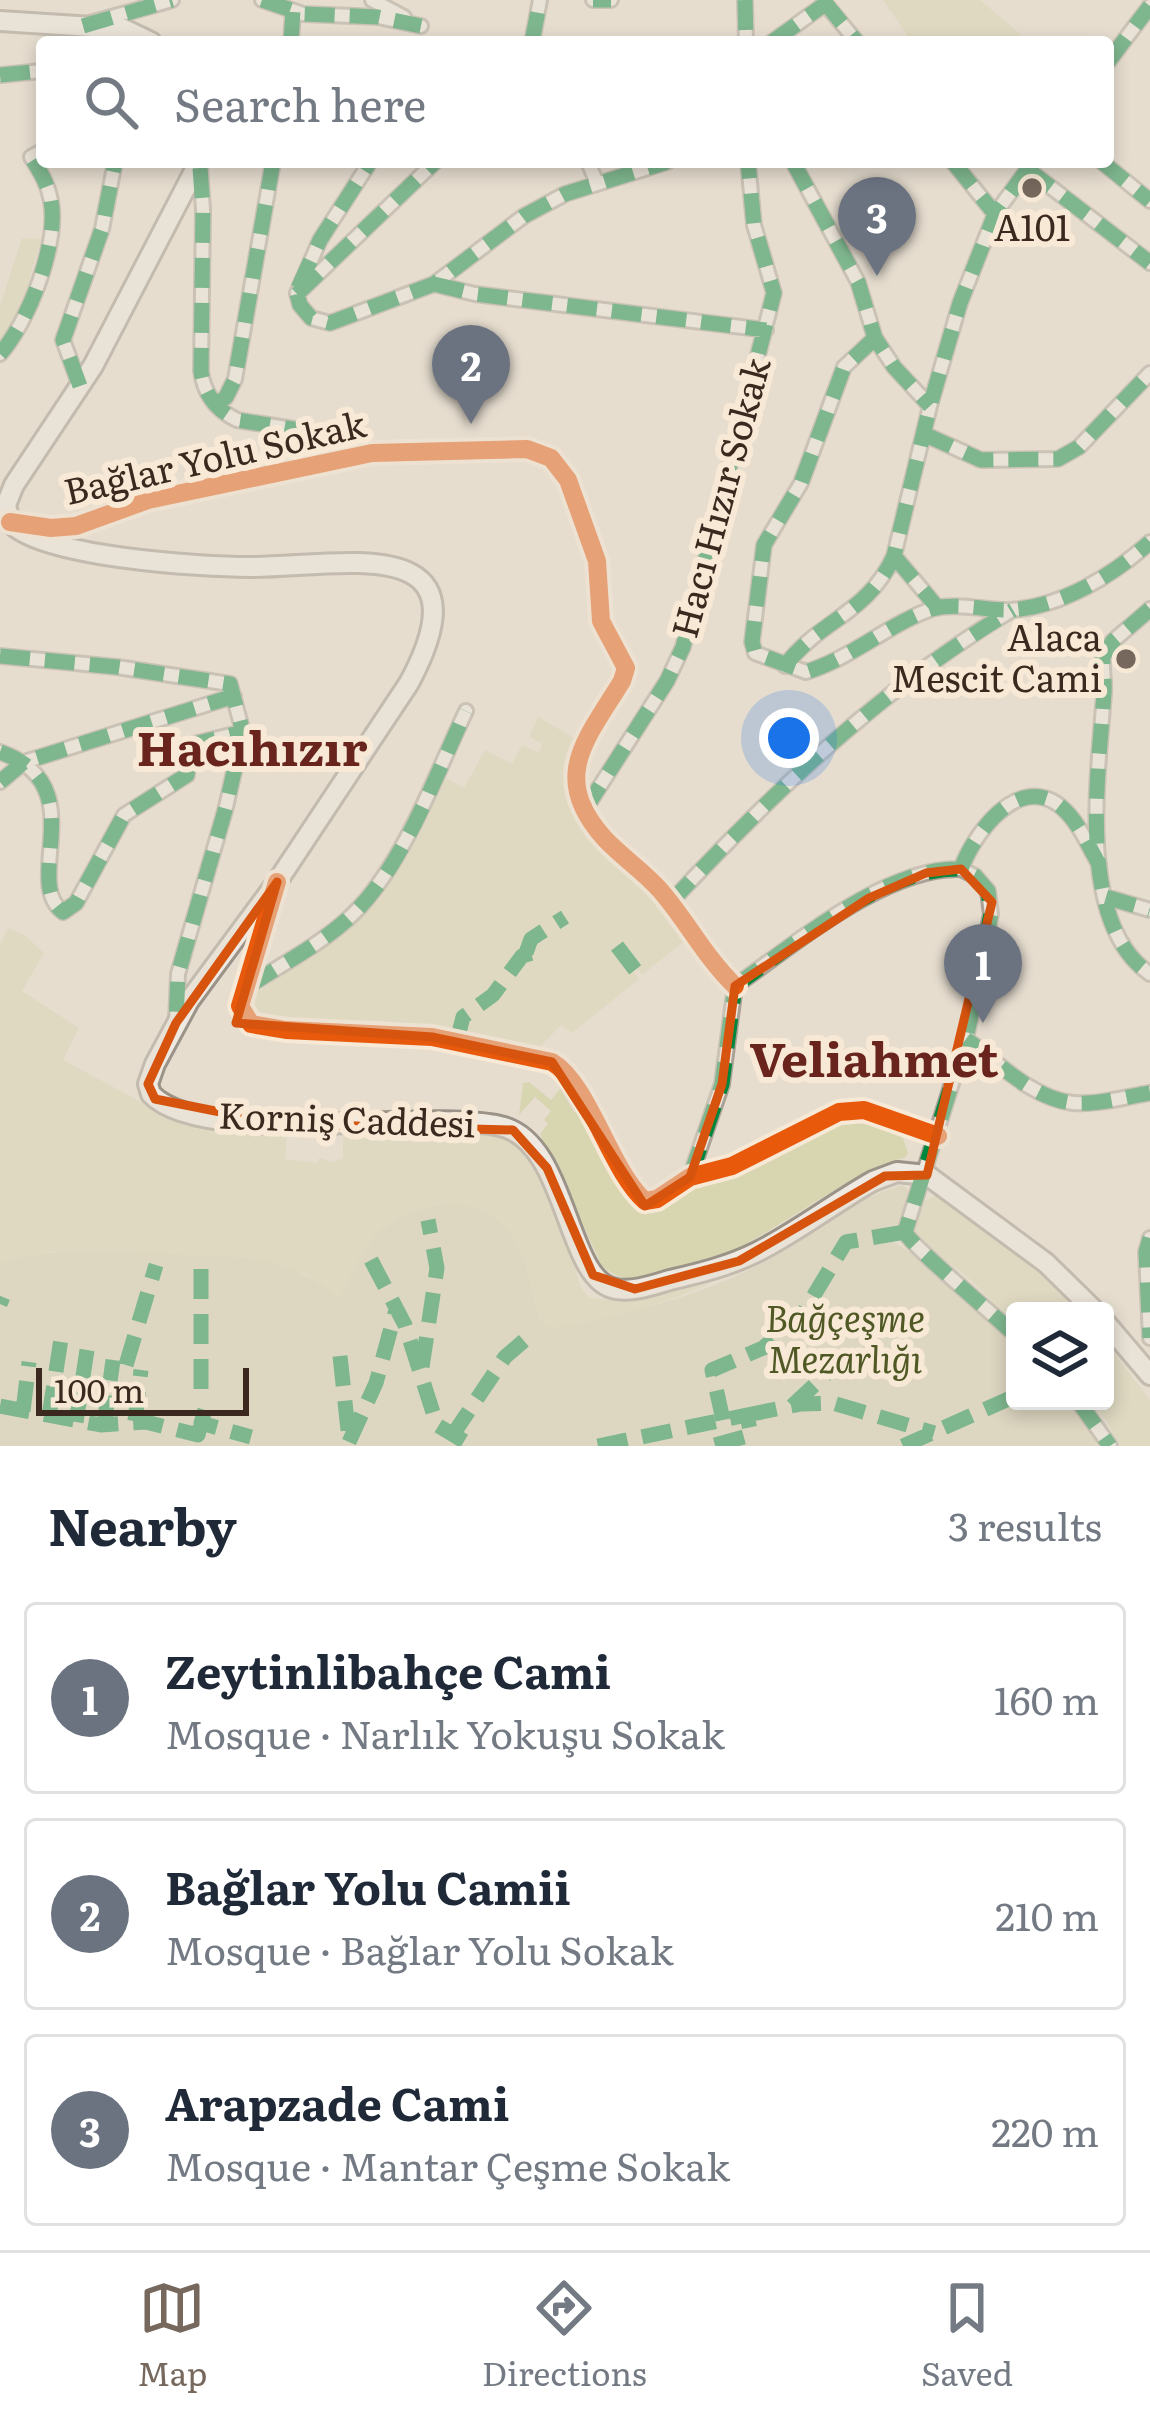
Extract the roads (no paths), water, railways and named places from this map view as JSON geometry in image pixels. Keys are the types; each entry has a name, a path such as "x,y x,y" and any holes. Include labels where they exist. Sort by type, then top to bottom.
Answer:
{"main road":[{"path":"0,21 124,29 139,36"},
{"path":"10,522 6,505 14,485 80,386 198,168"},
{"name":"Korniş Caddesi","path":"10,522 38,542 218,566 383,562 423,584 430,598 431,619 418,664 277,882 176,1023 148,1089 155,1099 207,1116 280,1124 468,1123 513,1130 547,1168 593,1275 616,1289 652,1285 739,1261 873,1180 908,1171 926,1175"},
{"path":"926,1175 1046,1262 1086,1302"},
{"path":"1114,1333 1150,1375"}],"street":[{"path":"83,26 172,0"},
{"path":"262,0 293,11 378,17 422,26"},
{"path":"372,0 422,26"},
{"path":"533,36 540,0"},
{"path":"592,0 610,0"},
{"path":"746,0 746,36"},
{"path":"780,36 824,2 851,36"},
{"path":"1114,54 1150,6"},
{"path":"291,36 293,11"},
{"path":"420,36 422,26"},
{"path":"0,75 36,72"},
{"path":"0,355 29,309 51,228 50,196 36,168"},
{"path":"80,386 63,340 103,229 114,168"},
{"path":"200,168 200,371 206,391 237,420 324,432 357,441 372,453"},
{"path":"216,405 235,379 272,168"},
{"path":"297,294 320,240 366,168"},
{"path":"297,294 429,168"},
{"path":"591,168 597,183"},
{"path":"297,294 311,318 330,323 434,284 524,216 566,194 647,168"},
{"name":"Hacı Hızır Sokak","path":"584,811 668,681 683,647 766,330 773,284 754,226 749,168"},
{"path":"797,168 858,282 875,338 930,406"},
{"path":"958,168 995,214"},
{"path":"785,666 812,637 872,594 894,556 960,303 995,214 1029,168"},
{"path":"1032,168 1150,263"},
{"path":"1110,168 1150,200"},
{"path":"434,284 475,294 766,330"},
{"path":"875,338 844,368 801,483 764,544 752,649 800,673 937,608 1013,610"},
{"path":"924,434 981,460 1058,459 1079,447 1150,373"},
{"name":"Bağlar Yolu Sokak","path":"10,522 76,526 148,500 372,453 527,449 551,458 564,471 597,561 601,622 626,668 576,762 575,783 584,811"},
{"path":"670,903 871,710 954,646 1013,610 1097,583 1150,542"},
{"path":"894,556 937,608"},
{"path":"1131,559 1150,564"},
{"path":"1150,609 1103,656 1096,800 1106,897 1121,943 1150,974"},
{"path":"0,656 117,667 230,685 243,732 178,974 176,1023"},
{"path":"0,782 24,762 234,696"},
{"path":"244,989 343,922 370,895 421,806 466,711"},
{"path":"0,752 24,762 52,804 51,892 58,910 67,910 76,903 124,815 187,776 190,746 243,732"},
{"path":"961,869 981,830 1030,796 1045,798 1065,811 1099,864"},
{"path":"584,811 670,903 702,950 735,986"},
{"path":"690,1177 722,1084 735,986 887,888 926,873 961,869 982,883 992,902 967,1039 908,1222 907,1239 1006,1326"},
{"path":"277,882 244,989 242,1013 258,1026 432,1037 552,1062 566,1072 641,1199 657,1198 690,1177 732,1166 838,1112 864,1110 938,1136"},
{"path":"1106,897 1150,910"},
{"path":"967,1039 1033,1088 1058,1100 1084,1103 1150,1094"},
{"path":"1150,1238 1146,1252 1150,1338"},
{"path":"1084,1410 1110,1446"}],"place":[{"name":"A101","path":"1032,188"},
{"name":"Arapzade Cami","path":"877,276"},
{"name":"Bağlar Yolu Camii","path":"471,424"},
{"name":"Alaca Mescit Cami","path":"1126,659"},
{"name":"Zeytinlibahçe Cami","path":"983,1023"}],"district":[{"name":"Hacıhızır","path":"252,749"},
{"name":"Veliahmet","path":"874,1060"}],"park label":[{"name":"Bağçeşme Mezarlığı","path":"845,1340"}]}
